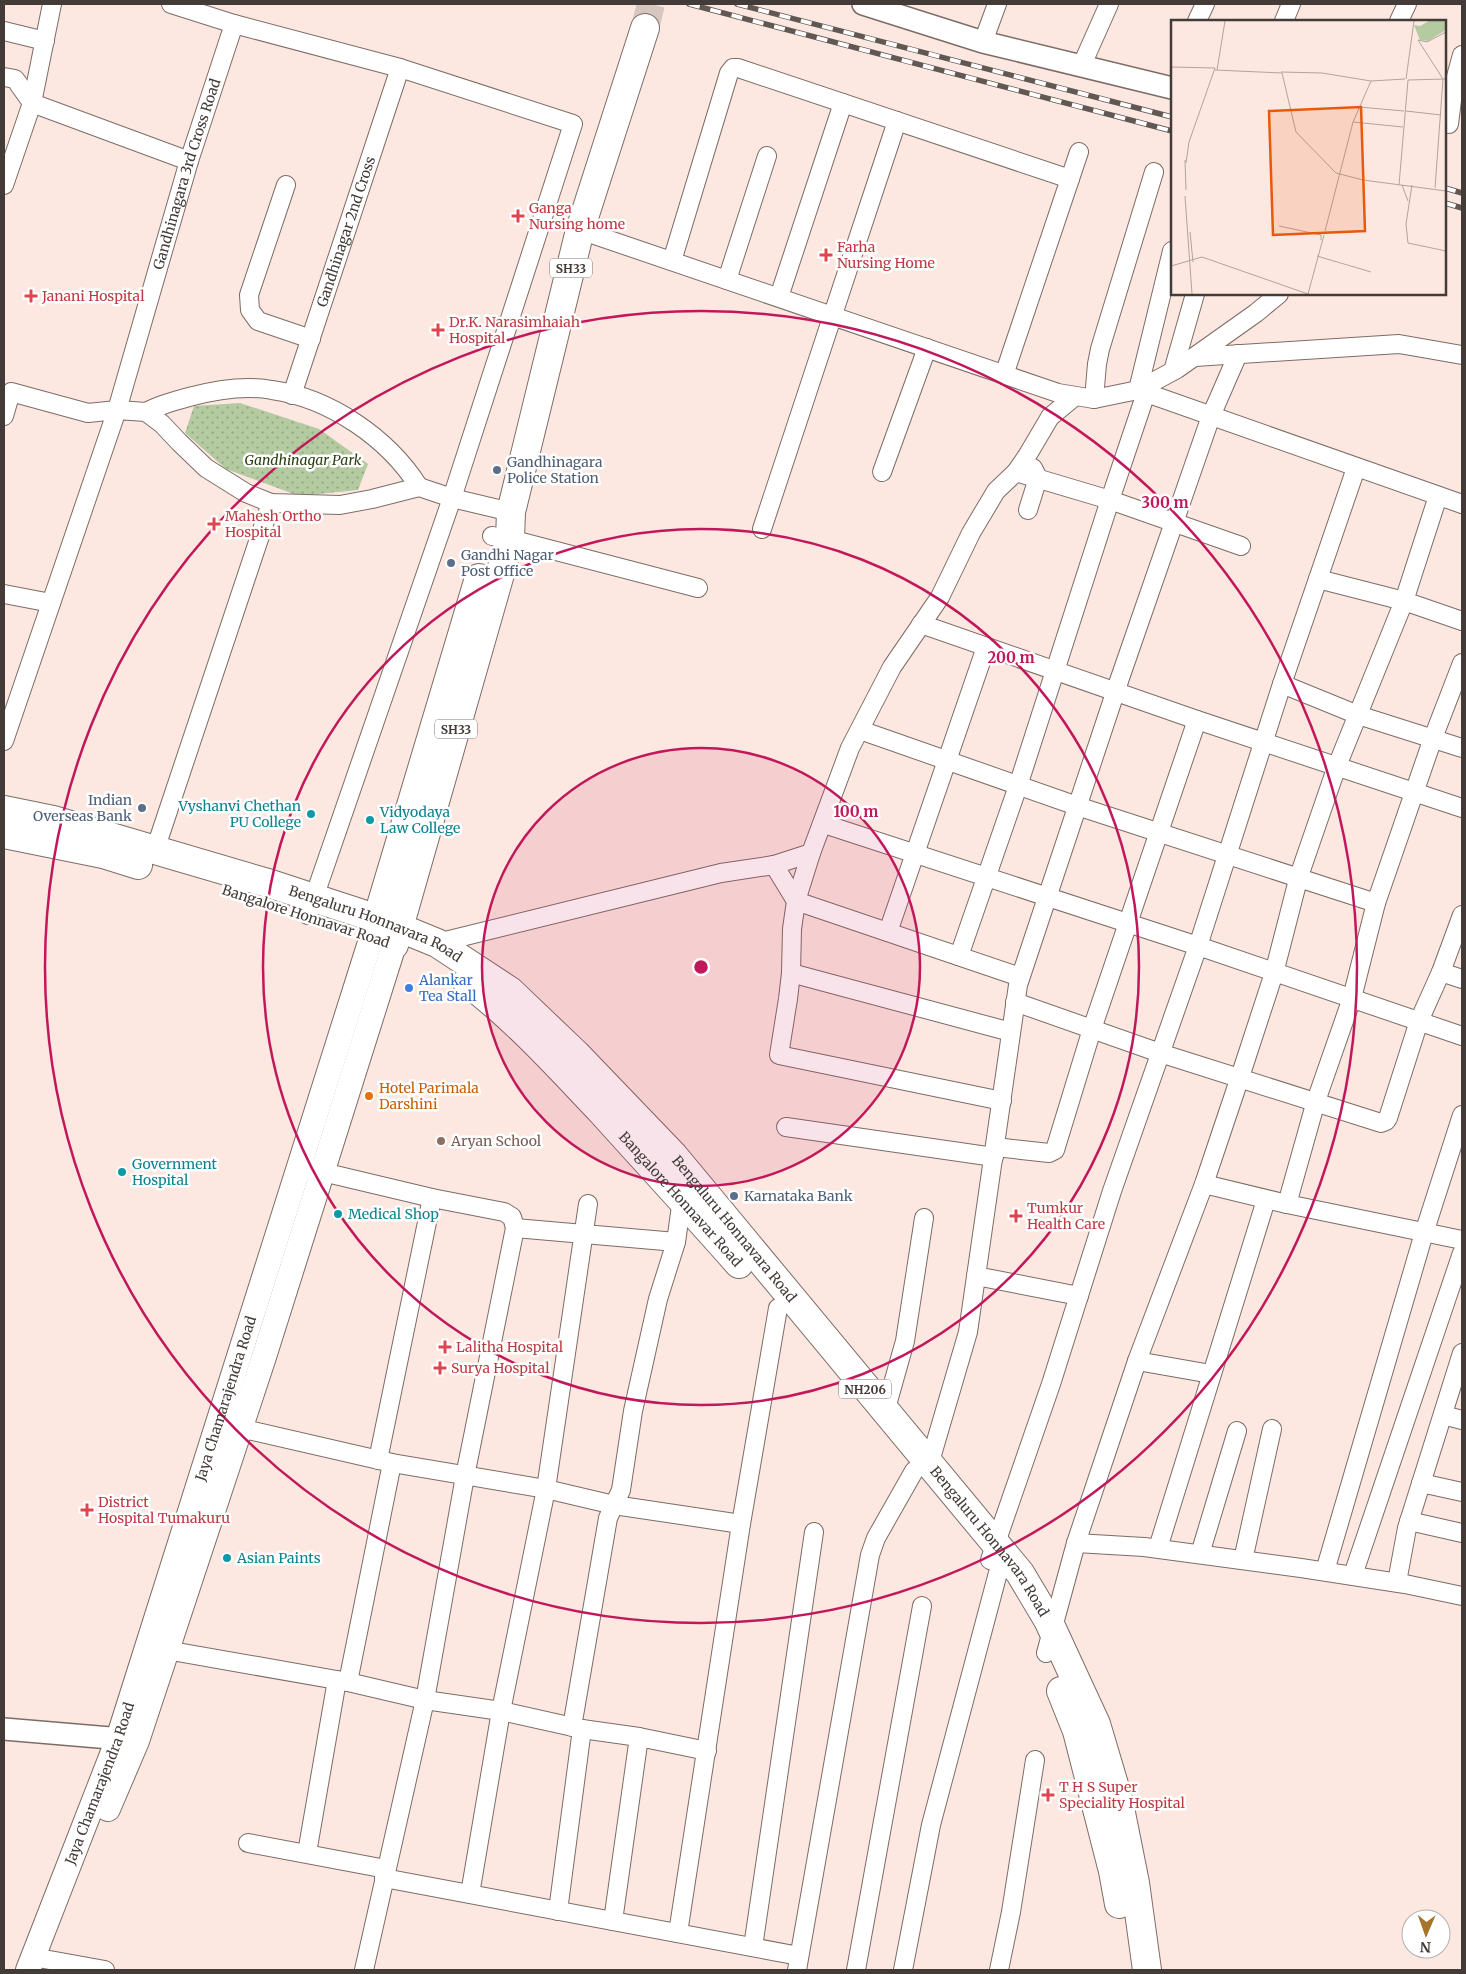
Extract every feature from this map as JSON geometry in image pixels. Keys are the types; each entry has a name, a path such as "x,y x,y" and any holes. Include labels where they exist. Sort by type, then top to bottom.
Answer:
{"main road":[{"name":"SH33","path":"386,932 501,538 511,512 580,230 645,28"},
{"name":"Bengaluru Honnavara Road","path":"4,810 53,820 155,850 311,906"},
{"name":"Bangalore Honnavar Road","path":"4,834 103,854 311,906 386,932 463,979 496,1004 541,1046 682,1199 778,1308 806,1330 878,1430 921,1468 998,1558 1026,1614 1049,1641 1077,1731 1113,1871 1129,1970"},
{"name":"Bengaluru Honnavara Road","path":"386,932 437,943 510,991 576,1054 674,1156 806,1330 885,1412 921,1468"},
{"name":"Jaya Chamarajendra Road","path":"127,1740 299,1167 386,932"},
{"name":"Jaya Chamarajendra Road","path":"36,1964 127,1740 166,1650 322,1172 386,932"},
{"name":"Bengaluru Honnavara Road","path":"1049,1641 1096,1724 1118,1798 1135,1883 1147,1970"}],"street":[{"path":"4,185 32,104 52,4"},
{"path":"171,4 234,24 400,68 574,124 452,498 311,906"},
{"path":"983,42 997,4"},
{"path":"1081,67 1109,4"},
{"path":"1197,20 1205,4"},
{"path":"1284,20 1291,4"},
{"path":"869,5 983,42 1081,67 1171,84"},
{"name":"Gandhinagara 3rd Cross Road","path":"4,741 117,410 189,161 234,24"},
{"path":"4,31 45,42"},
{"path":"1452,124 1454,84 1462,55"},
{"name":"Gandhinagar 2nd Cross","path":"292,395 400,68"},
{"path":"672,261 729,73 733,68 738,68 1070,179"},
{"path":"4,77 15,79 32,104 189,161"},
{"path":"779,297 843,103"},
{"path":"762,529 897,121"},
{"path":"1004,375 1079,152"},
{"path":"727,280 767,156"},
{"path":"1094,400 1096,364 1154,172"},
{"path":"286,185 249,295 250,310 258,321 311,339"},
{"path":"580,230 1004,375 1074,397 1094,400 1142,392 1256,313 1278,295"},
{"path":"959,956 1018,786 1110,500 1142,392 1171,256"},
{"path":"1173,371 1195,295"},
{"path":"1195,356 1399,344 1462,355"},
{"path":"882,472 927,348"},
{"path":"248,1843 306,1853 470,1894 753,1947 798,1963 870,1555 876,1538 921,1468 968,1332 1020,977 1211,416 1238,354"},
{"path":"4,416 8,391 88,413 117,410 146,412 176,400 213,390 272,389 331,409 353,422 391,451 411,474 419,487"},
{"path":"1142,392 1462,504"},
{"path":"1002,1101 779,1055 791,973 792,929 796,901 811,853 824,824 850,748 892,667 940,597 971,533 996,491 1016,472 1050,417 1074,397"},
{"path":"146,412 162,424 206,468 246,493 271,503 340,505 419,487 452,498 511,512"},
{"path":"1027,456 1038,478 1028,510"},
{"path":"903,1970 931,1825 998,1558 1112,1191 1198,946 1282,684 1356,468"},
{"path":"1016,472 1110,500 1242,546"},
{"path":"1049,1641 1076,1543 1137,1361 1204,1184 1274,973 1299,876 1337,766 1404,601 1438,496"},
{"path":"155,850 271,503"},
{"path":"501,538 698,588"},
{"path":"1318,579 1404,601 1462,622"},
{"path":"4,594 51,603"},
{"path":"922,624 1197,720 1462,808"},
{"path":"888,932 986,647"},
{"path":"1287,1204 1316,1101 1352,998 1376,903 1433,738 1462,663"},
{"path":"1282,684 1358,715 1462,748"},
{"path":"786,1127 994,1152 1049,1153 1055,1150 1092,1029 1197,720"},
{"path":"860,730 1077,806 1299,876 1376,903"},
{"path":"824,824 1198,946 1462,1036"},
{"path":"437,943 721,873 774,865 811,853"},
{"path":"774,865 796,901 1020,977"},
{"path":"1015,1002 1160,1053 1381,1123 1386,1122 1419,1021 1441,972 1462,915"},
{"path":"1441,972 1462,979"},
{"path":"791,973 1011,1032"},
{"path":"1326,1571 1424,1232 1462,1115"},
{"path":"299,1167 432,1198 504,1212 512,1217 515,1228 465,1476 425,1700 364,1970"},
{"path":"1204,1184 1266,1200 1462,1240"},
{"path":"306,1853 343,1681 385,1462 432,1198"},
{"path":"558,1911 577,1728 608,1518 621,1490 633,1411 658,1300 676,1242 682,1199"},
{"path":"1158,1548 1266,1200"},
{"path":"470,1894 501,1711 546,1489 588,1204"},
{"path":"885,1412 905,1341 924,1218"},
{"path":"515,1228 676,1242"},
{"path":"1353,1575 1462,1253"},
{"path":"976,1276 1079,1296"},
{"path":"678,1933 741,1524 778,1308"},
{"path":"1397,1582 1409,1521 1462,1353"},
{"path":"1137,1361 1211,1374"},
{"path":"1443,1415 1462,1420"},
{"path":"240,1428 385,1462 546,1489 614,1506 741,1524"},
{"path":"1243,1560 1272,1429"},
{"path":"1200,1554 1237,1431"},
{"path":"1421,1483 1462,1492"},
{"path":"1409,1521 1462,1533"},
{"path":"753,1947 814,1532"},
{"path":"1076,1543 1158,1548 1326,1571 1397,1582 1462,1596"},
{"path":"856,1970 922,1606"},
{"path":"166,1650 343,1681 425,1700 501,1711 577,1728 638,1737 707,1751"},
{"path":"4,1729 127,1740"},
{"path":"613,1921 638,1737"},
{"path":"999,1970 1011,1912 1035,1760"},
{"path":"36,1964 105,1970"}],"green space":[{"name":"Gandhinagar Park","path":"240,403 319,429 368,464 358,490 299,496 226,469 185,433 194,406"}],"tunnel":[{"path":"645,28 651,4"}],"railway":[{"path":"689,4 1171,131"},
{"path":"737,4 1171,117"},
{"path":"1446,188 1462,193"},
{"path":"1446,203 1462,208"}],"place":[{"name":"Ganga Nursing home","path":"518,216"},
{"name":"Farha Nursing Home","path":"826,255"},
{"name":"Janani Hospital","path":"31,296"},
{"name":"Dr.K. Narasimhaiah Hospital","path":"438,330"},
{"name":"Gandhinagara Police Station","path":"497,470"},
{"name":"Mahesh Ortho Hospital","path":"214,524"},
{"name":"Gandhi Nagar Post Office","path":"451,563"},
{"name":"Indian Overseas Bank","path":"142,808"},
{"name":"Vyshanvi Chethan PU College","path":"311,814"},
{"name":"Vidyodaya Law College","path":"370,820"},
{"name":"Alankar Tea Stall","path":"409,988"},
{"name":"Hotel Parimala Darshini","path":"369,1096"},
{"name":"Aryan School","path":"441,1141"},
{"name":"Government Hospital","path":"122,1172"},
{"name":"Karnataka Bank","path":"734,1196"},
{"name":"Medical Shop","path":"338,1214"},
{"name":"Tumkur Health Care","path":"1016,1216"},
{"name":"Lalitha Hospital","path":"445,1347"},
{"name":"Surya Hospital","path":"440,1368"},
{"name":"District Hospital Tumakuru","path":"87,1510"},
{"name":"Asian Paints","path":"227,1558"},
{"name":"T H S Super Speciality Hospital","path":"1048,1795"}]}
